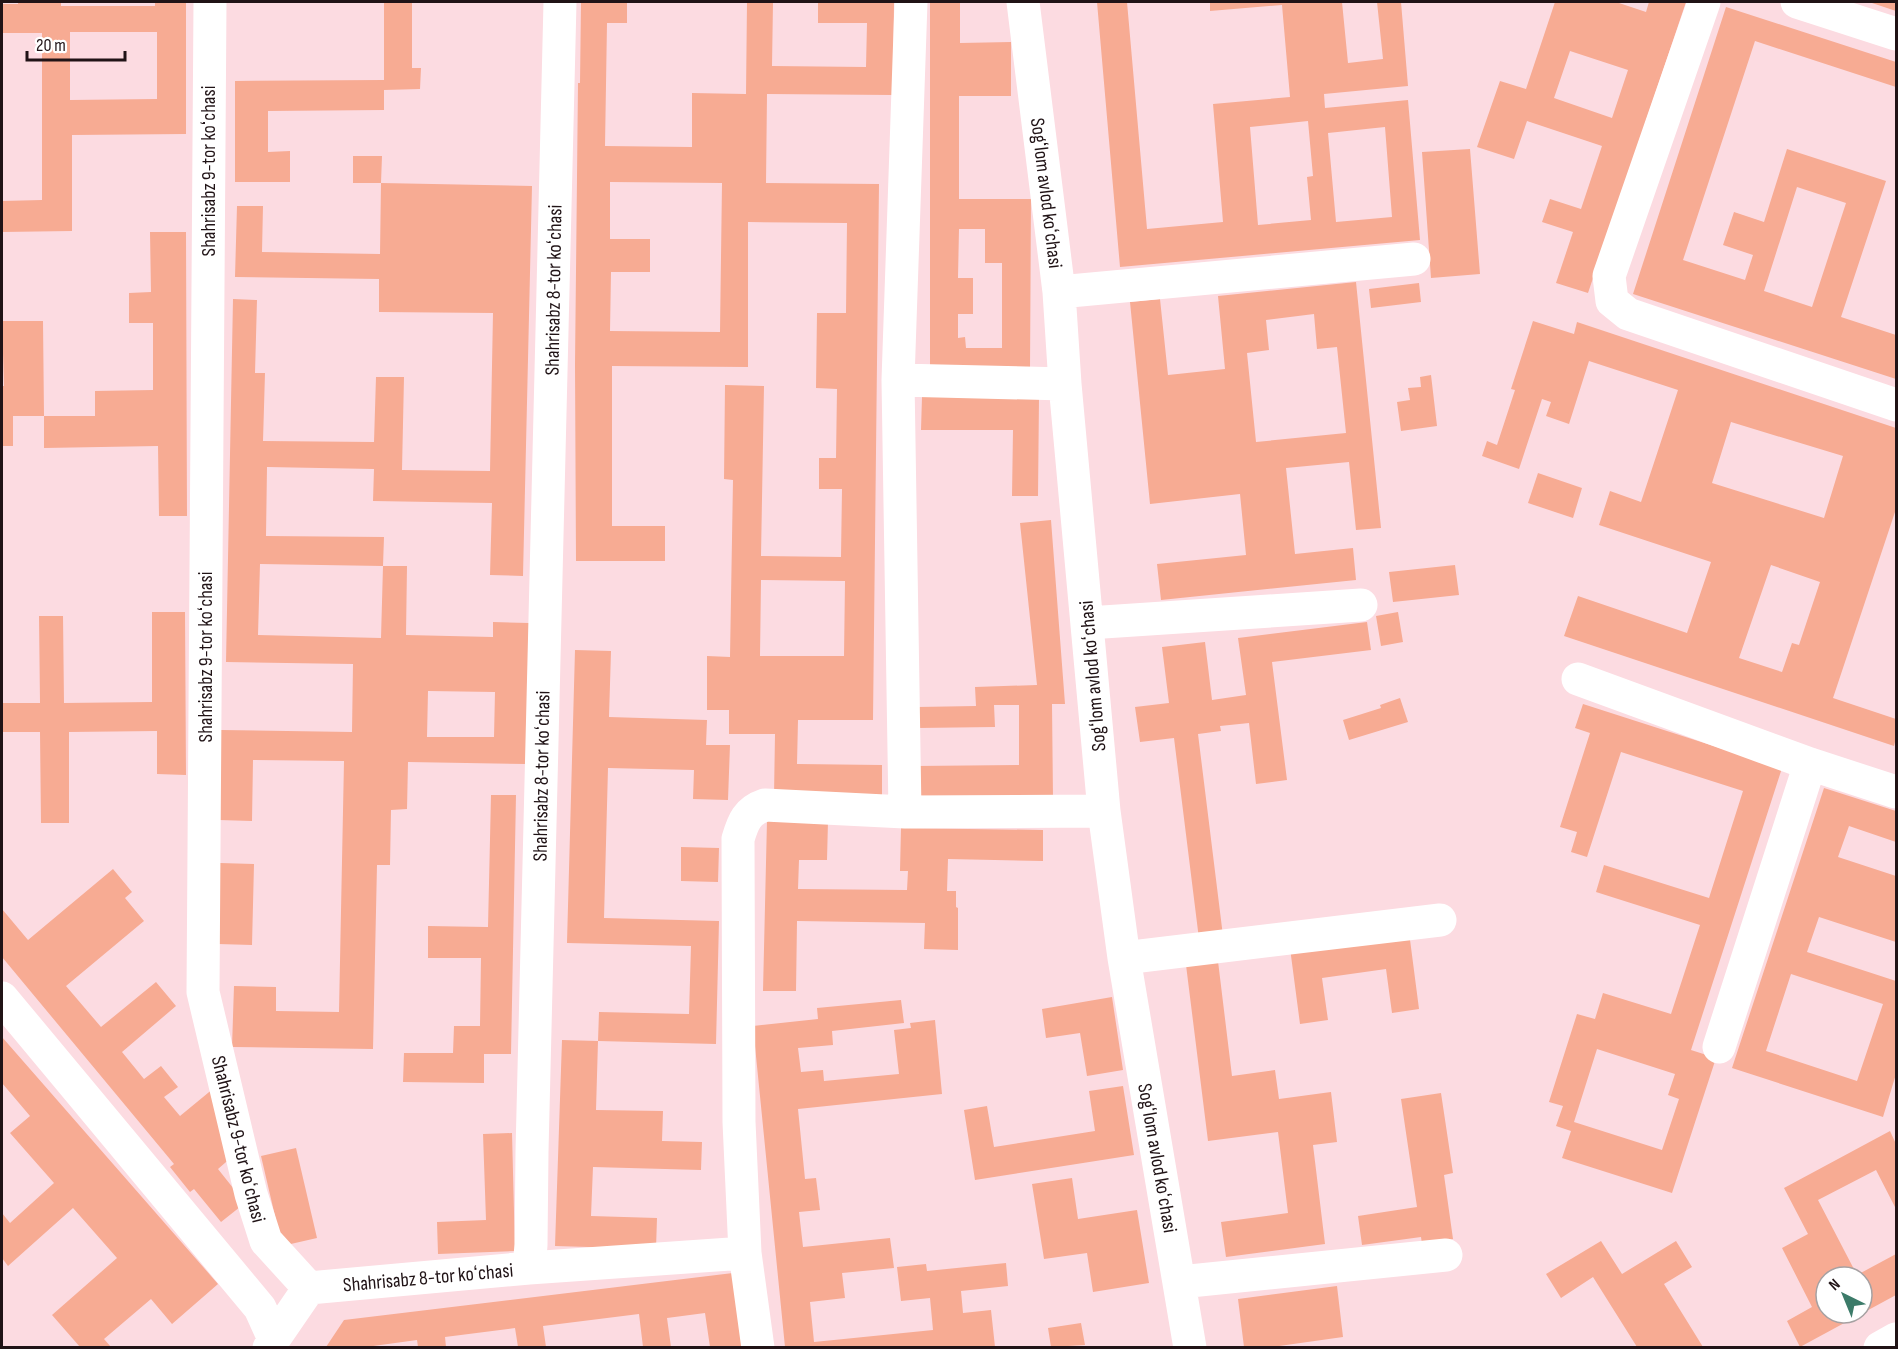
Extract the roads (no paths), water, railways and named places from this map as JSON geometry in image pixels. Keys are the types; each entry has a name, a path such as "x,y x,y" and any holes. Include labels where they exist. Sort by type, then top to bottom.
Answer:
{"street":[{"name":"Shahrisabz 9-tor koʻchasi","path":"210,2 203,992 251,1194 266,1241 309,1288"},
{"name":"Shahrisabz 8-tor koʻchasi","path":"309,1288 529,1268 560,2"},
{"path":"905,813 898,380 911,2"},
{"name":"Sogʻlom avlod koʻchasi","path":"1023,2 1059,292 1065,384 1104,811 1124,958 1190,1347"},
{"path":"1704,2 1609,276 1612,301 1628,314 1896,405"},
{"path":"1797,2 1896,34"},
{"path":"1059,292 1414,259"},
{"path":"898,380 1065,384"},
{"path":"1088,623 1361,605"},
{"path":"1578,679 1810,764 1896,792"},
{"path":"1719,1047 1810,764"},
{"path":"758,1347 745,1254 739,1122 738,839 743,821 754,809 765,805 905,813 1104,811"},
{"path":"1124,958 1440,920"},
{"path":"2,998 260,1308 271,1343"},
{"path":"529,1268 745,1254"},
{"path":"1180,1282 1446,1255"},
{"path":"271,1343 309,1288"},
{"path":"1880,1347 1896,1339"}]}
